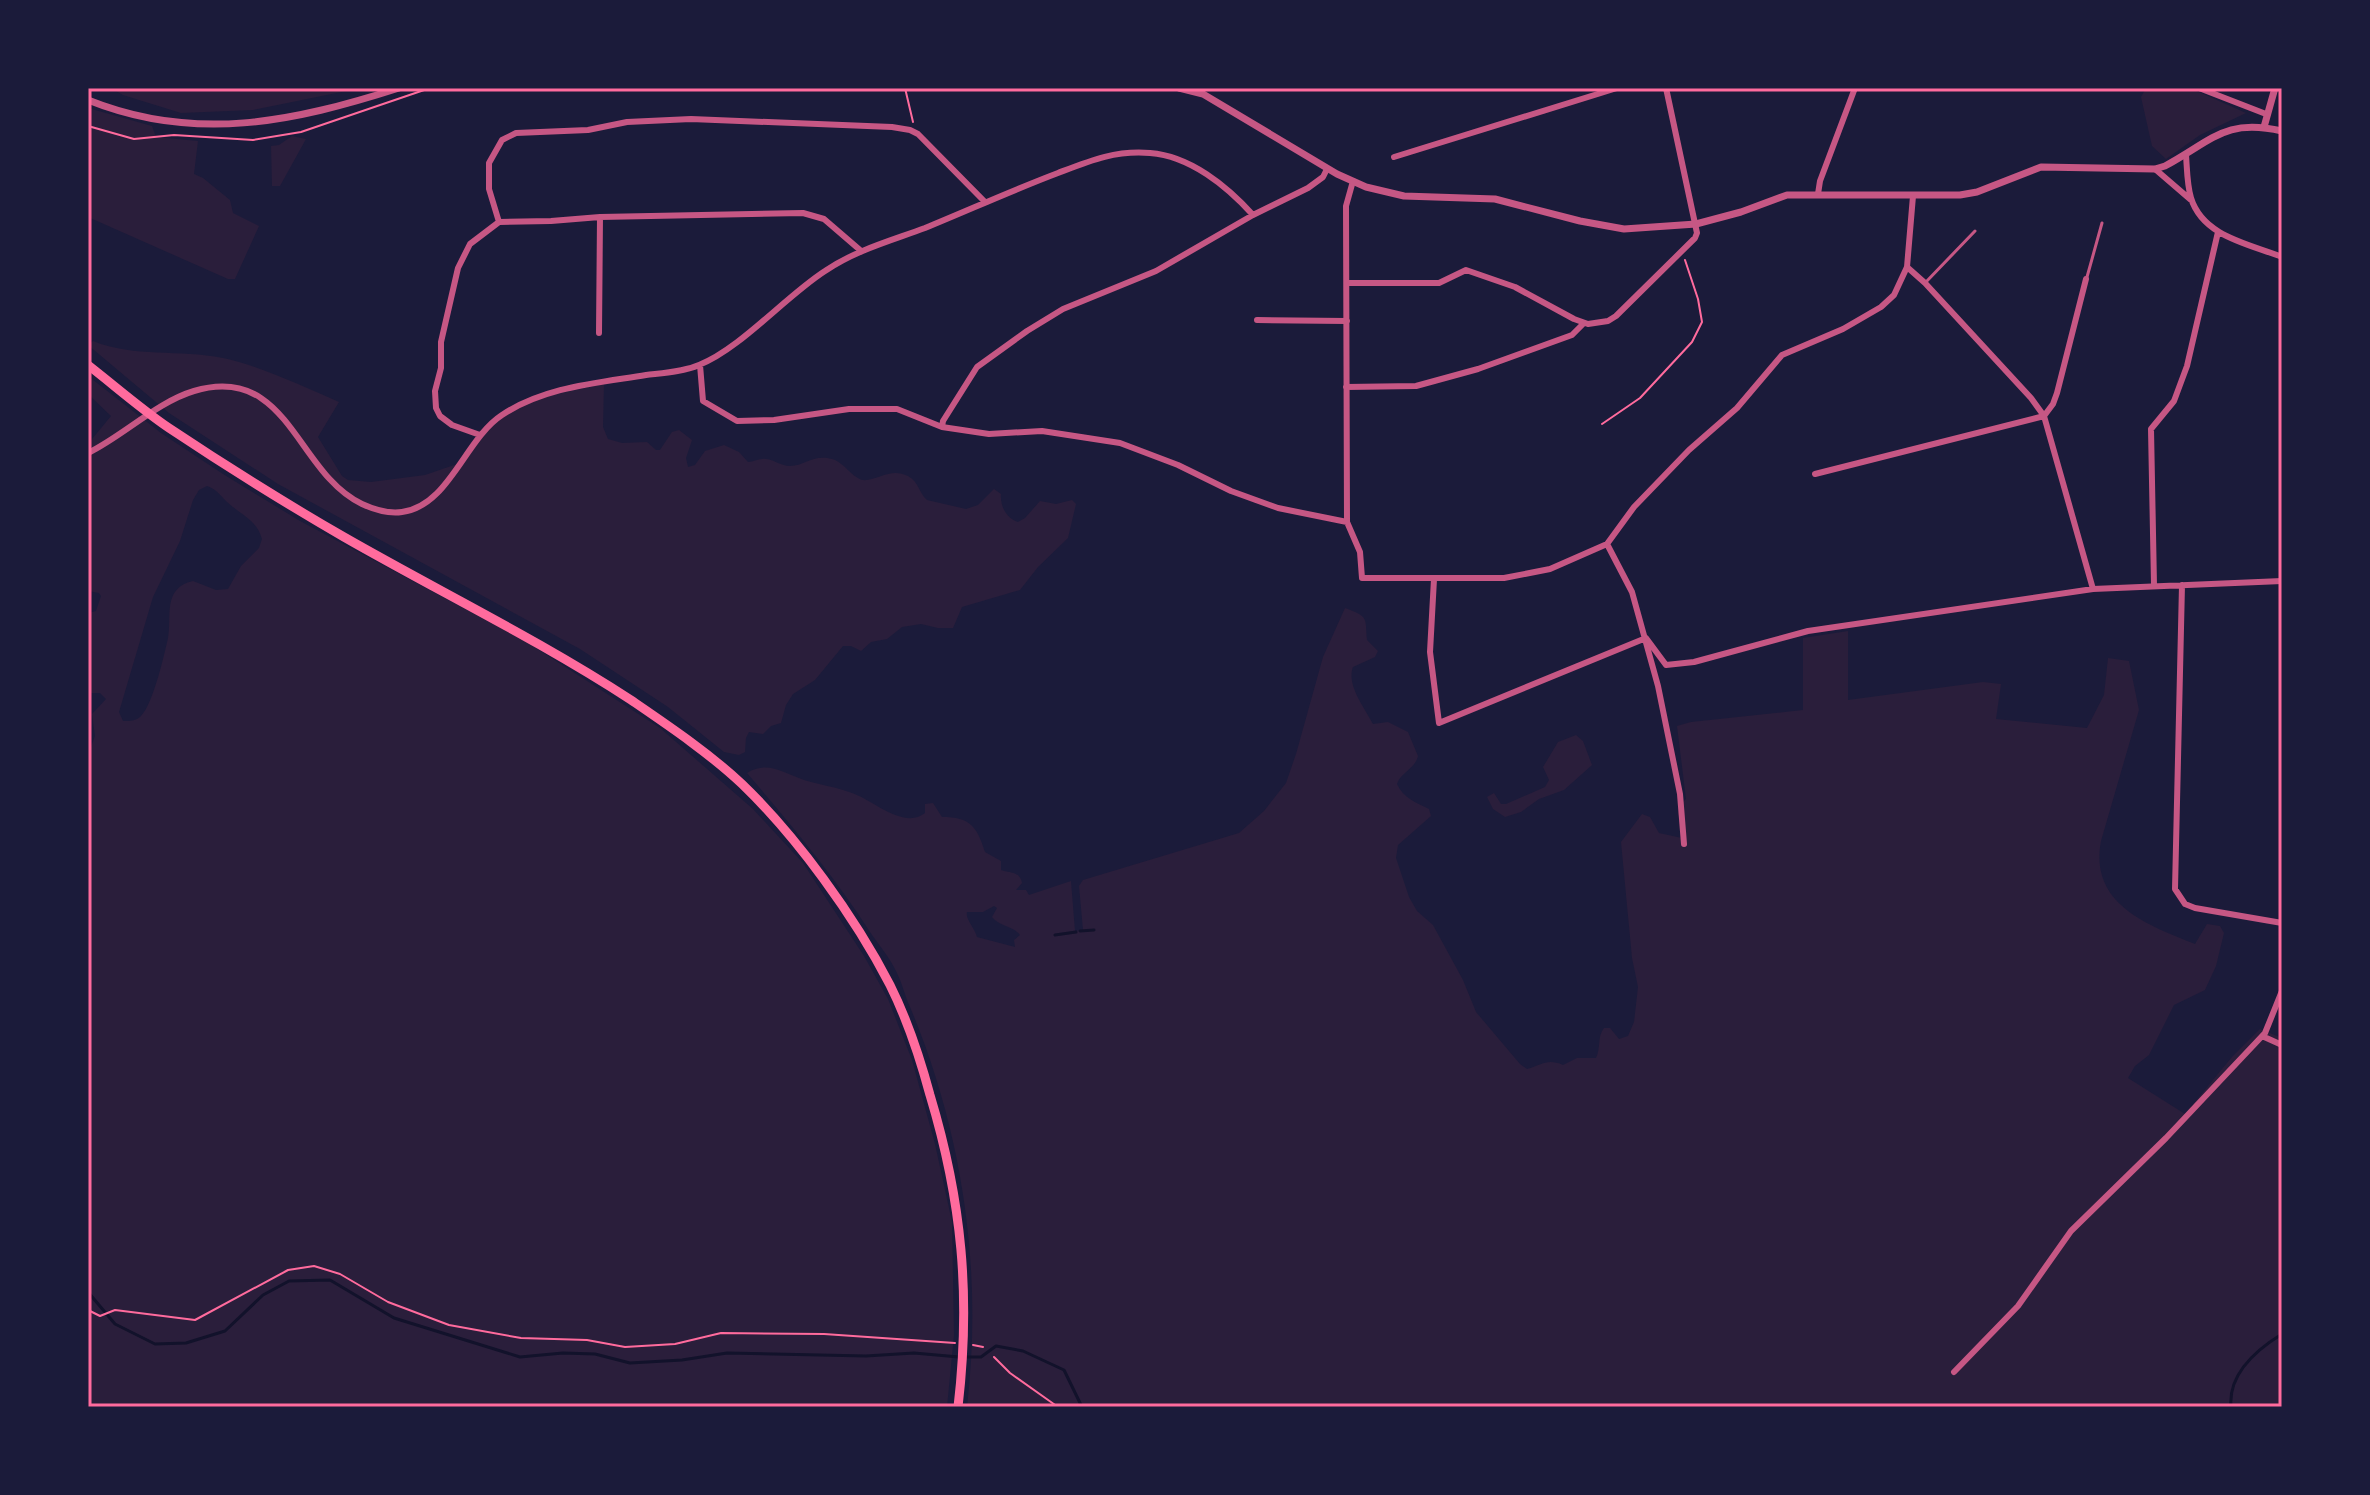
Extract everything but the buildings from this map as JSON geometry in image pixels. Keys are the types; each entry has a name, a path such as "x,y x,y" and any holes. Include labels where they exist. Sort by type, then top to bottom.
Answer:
{"main road":[{"path":"88,365 168,427 342,536 530,638 675,730 742,785 802,852 853,923 891,986 920,1060 944,1142 960,1222 964,1305 958,1407"}],"street":[{"path":"88,100 114,111 160,122 185,125 247,123 292,118 399,88"},
{"path":"1179,88 1203,94 1225,105 1327,169 1353,181 1404,196 1495,199 1624,229 1696,224 1787,195 1913,196 1977,192 2028,171 2049,166 2155,169 2234,127 2264,127 2282,131"},
{"path":"1394,157 1617,88"},
{"path":"1347,283 1439,283 1466,270 1515,287 1584,323 1599,323 1616,316 1695,238 1696,224 1666,88"},
{"path":"1818,194 1855,88"},
{"path":"2199,88 2266,114"},
{"path":"2264,127 2275,88"},
{"path":"499,222 489,189 489,163 502,140 516,133 588,130 627,122 691,119 910,130 918,134 985,202"},
{"path":"88,453 177,398 221,386 255,394 287,421 323,475 343,494 373,509 403,512 432,500 489,423 536,396 580,385 700,365 724,350 821,273 860,250 925,227 1098,156 1154,153 1199,170 1240,200 1253,215"},
{"path":"2186,155 2191,200"},
{"path":"942,427 977,367 1027,331 1063,309 1156,271 1253,215 1308,188 1323,177 1327,169"},
{"path":"2155,169 2191,200 2218,232 2282,257"},
{"path":"1353,181 1346,206 1347,522 1360,552 1362,578 1504,578 1550,569 1607,544 1634,507 1689,450 1737,408 1782,355 1843,329 1881,307 1894,295 1907,267 1913,196"},
{"path":"480,435 452,425 440,416 435,391 441,368 441,342 458,268 470,244 499,222 808,214 831,224 860,250"},
{"path":"599,333 600,217"},
{"path":"2154,585 2151,429 2174,401 2187,366 2218,232"},
{"path":"1907,267 2031,398 2044,416 2093,589"},
{"path":"1815,474 2044,416 2057,393 2086,279"},
{"path":"1257,320 1347,321"},
{"path":"1346,387 1416,386 1478,369 1572,335 1584,323"},
{"path":"700,365 703,401 737,421 774,420 849,409 897,409 942,427 989,434 1042,431 1120,443 1278,508 1347,522"},
{"path":"1607,544 1632,592 1646,638 1674,764 1684,844"},
{"path":"1434,579 1430,652 1439,723 1646,638"},
{"path":"1646,638 1666,665 1694,662 1808,631 2093,589 2282,581"},
{"path":"2182,585 2175,889 2185,904 2195,908 2282,923"},
{"path":"1954,1372 2018,1306 2071,1231 2166,1138 2262,1036 2268,1029 2282,991"},
{"path":"2262,1036 2282,1045"}],"lane":[{"path":"2086,279 2102,223"},
{"path":"1925,283 1975,231"}],"path":[{"path":"905,88 913,117 910,130"},
{"path":"1602,424 1640,398 1692,342 1702,322 1698,299 1681,252"},
{"path":"88,1310 100,1316 115,1310 195,1320 288,1270 314,1266 340,1274 388,1302 449,1325 521,1338 587,1340 625,1347 675,1344 721,1333 824,1334 957,1343"},
{"path":"970,1345 983,1347"},
{"path":"994,1357 1010,1373 1058,1407"}],"shaded area":[{"path":"111,88 361,88 253,110 181,113 123,95"},
{"path":"2146,88 2190,88 2246,113 2200,135 2166,159 2152,146 2141,97"},
{"path":"88,108 152,126 156,137 198,141 194,174 230,200 233,213 259,226 235,279 228,279 88,217"},
{"path":"292,136 306,139 280,186 272,186 271,146 279,145"},
{"path":"93,341 125,350 207,355 237,361 339,402 318,437 342,476 348,480 371,482 425,475 463,462 491,425 519,407 538,398 604,384 603,427 608,439 622,443 647,442 660,450 672,432 679,430 692,440 686,458 688,467 695,465 705,451 724,445 739,452 748,462 766,459 790,466 825,458 837,461 862,480 892,473 902,474 914,481 927,500 966,509 978,505 994,489 1001,494 1007,515 1018,522 1040,501 1056,504 1072,500 1076,504 1068,538 1020,590 962,607 953,628 921,624 902,627 887,639 871,642 861,651 843,646 815,680 793,694 781,723 771,726 763,734 749,732 745,752 739,755 724,752 668,707 580,649 278,484 169,413 88,345"},
{"path":"88,376 161,433 223,474 300,521 525,641 660,728 753,809 803,863 864,956 888,999 912,1060 935,1144 952,1222 954,1335 947,1407 88,1407 88,755 95,736 92,714 106,699 100,693 88,693 88,613 96,611 101,596 88,591 88,444 111,416 88,394","holes":["207,486 218,492 256,527 262,539 259,548 241,566 228,589 216,590 193,581 177,590 170,604 168,638 150,701 139,718 123,721 119,712 153,597 180,541 193,500 199,490"]},
{"path":"1345,608 1362,616 1367,640 1378,651 1375,657 1353,667 1354,689 1373,724 1388,722 1408,732 1418,756 1397,784 1407,796 1429,809 1431,816 1398,845 1396,858 1409,897 1417,911 1433,925 1463,980 1476,1012 1527,1069 1549,1062 1563,1065 1577,1058 1596,1058 1604,1028 1610,1028 1619,1039 1628,1036 1634,1022 1638,987 1632,958 1621,842 1642,814 1650,817 1659,833 1682,838 1684,825 1678,814 1680,805 1686,799 1677,726 1803,710 1803,638 1848,631 1848,700 1983,682 2001,684 1996,719 2087,728 2104,695 2108,658 2129,661 2139,710 2101,841 2100,863 2104,881 2126,909 2158,929 2195,944 2207,924 2220,926 2224,933 2216,966 2205,990 2174,1005 2149,1055 2135,1066 2128,1078 2185,1114 2232,1057 2260,1029 2282,1038 2282,1407 967,1407 972,1305 970,1254 956,1153 928,1055 899,977 888,957 826,870 747,773 754,769 776,769 852,793 888,812 908,818 925,813 925,804 933,803 942,817 966,821 976,830 985,852 1001,861 1001,870 1019,876 1022,883 1016,890 1026,890 1029,895 1071,881 1075,931 1083,930 1079,886 1083,880 1239,833 1264,811 1286,783 1323,657","holes":["997,908 992,917 1020,935 1014,940 1015,947 977,937 967,918 967,912"]},
{"path":"1576,735 1583,741 1592,765 1564,790 1505,817 1493,809 1487,797 1494,793 1501,804 1506,804 1545,787 1549,780 1543,767 1558,742"}],"waterway":[{"path":"1080,931 1094,930"},
{"path":"1055,935 1076,932"},
{"path":"88,1292 115,1324 155,1344 186,1343 225,1331 263,1295 289,1281 330,1280 394,1318 520,1357 595,1354 630,1363 727,1353 866,1356 914,1353 959,1357"},
{"path":"2231,1407 2231,1395 2239,1374 2254,1355 2282,1334"},
{"path":"966,1357 981,1357 996,1346 1023,1351 1064,1370 1082,1407"}]}
